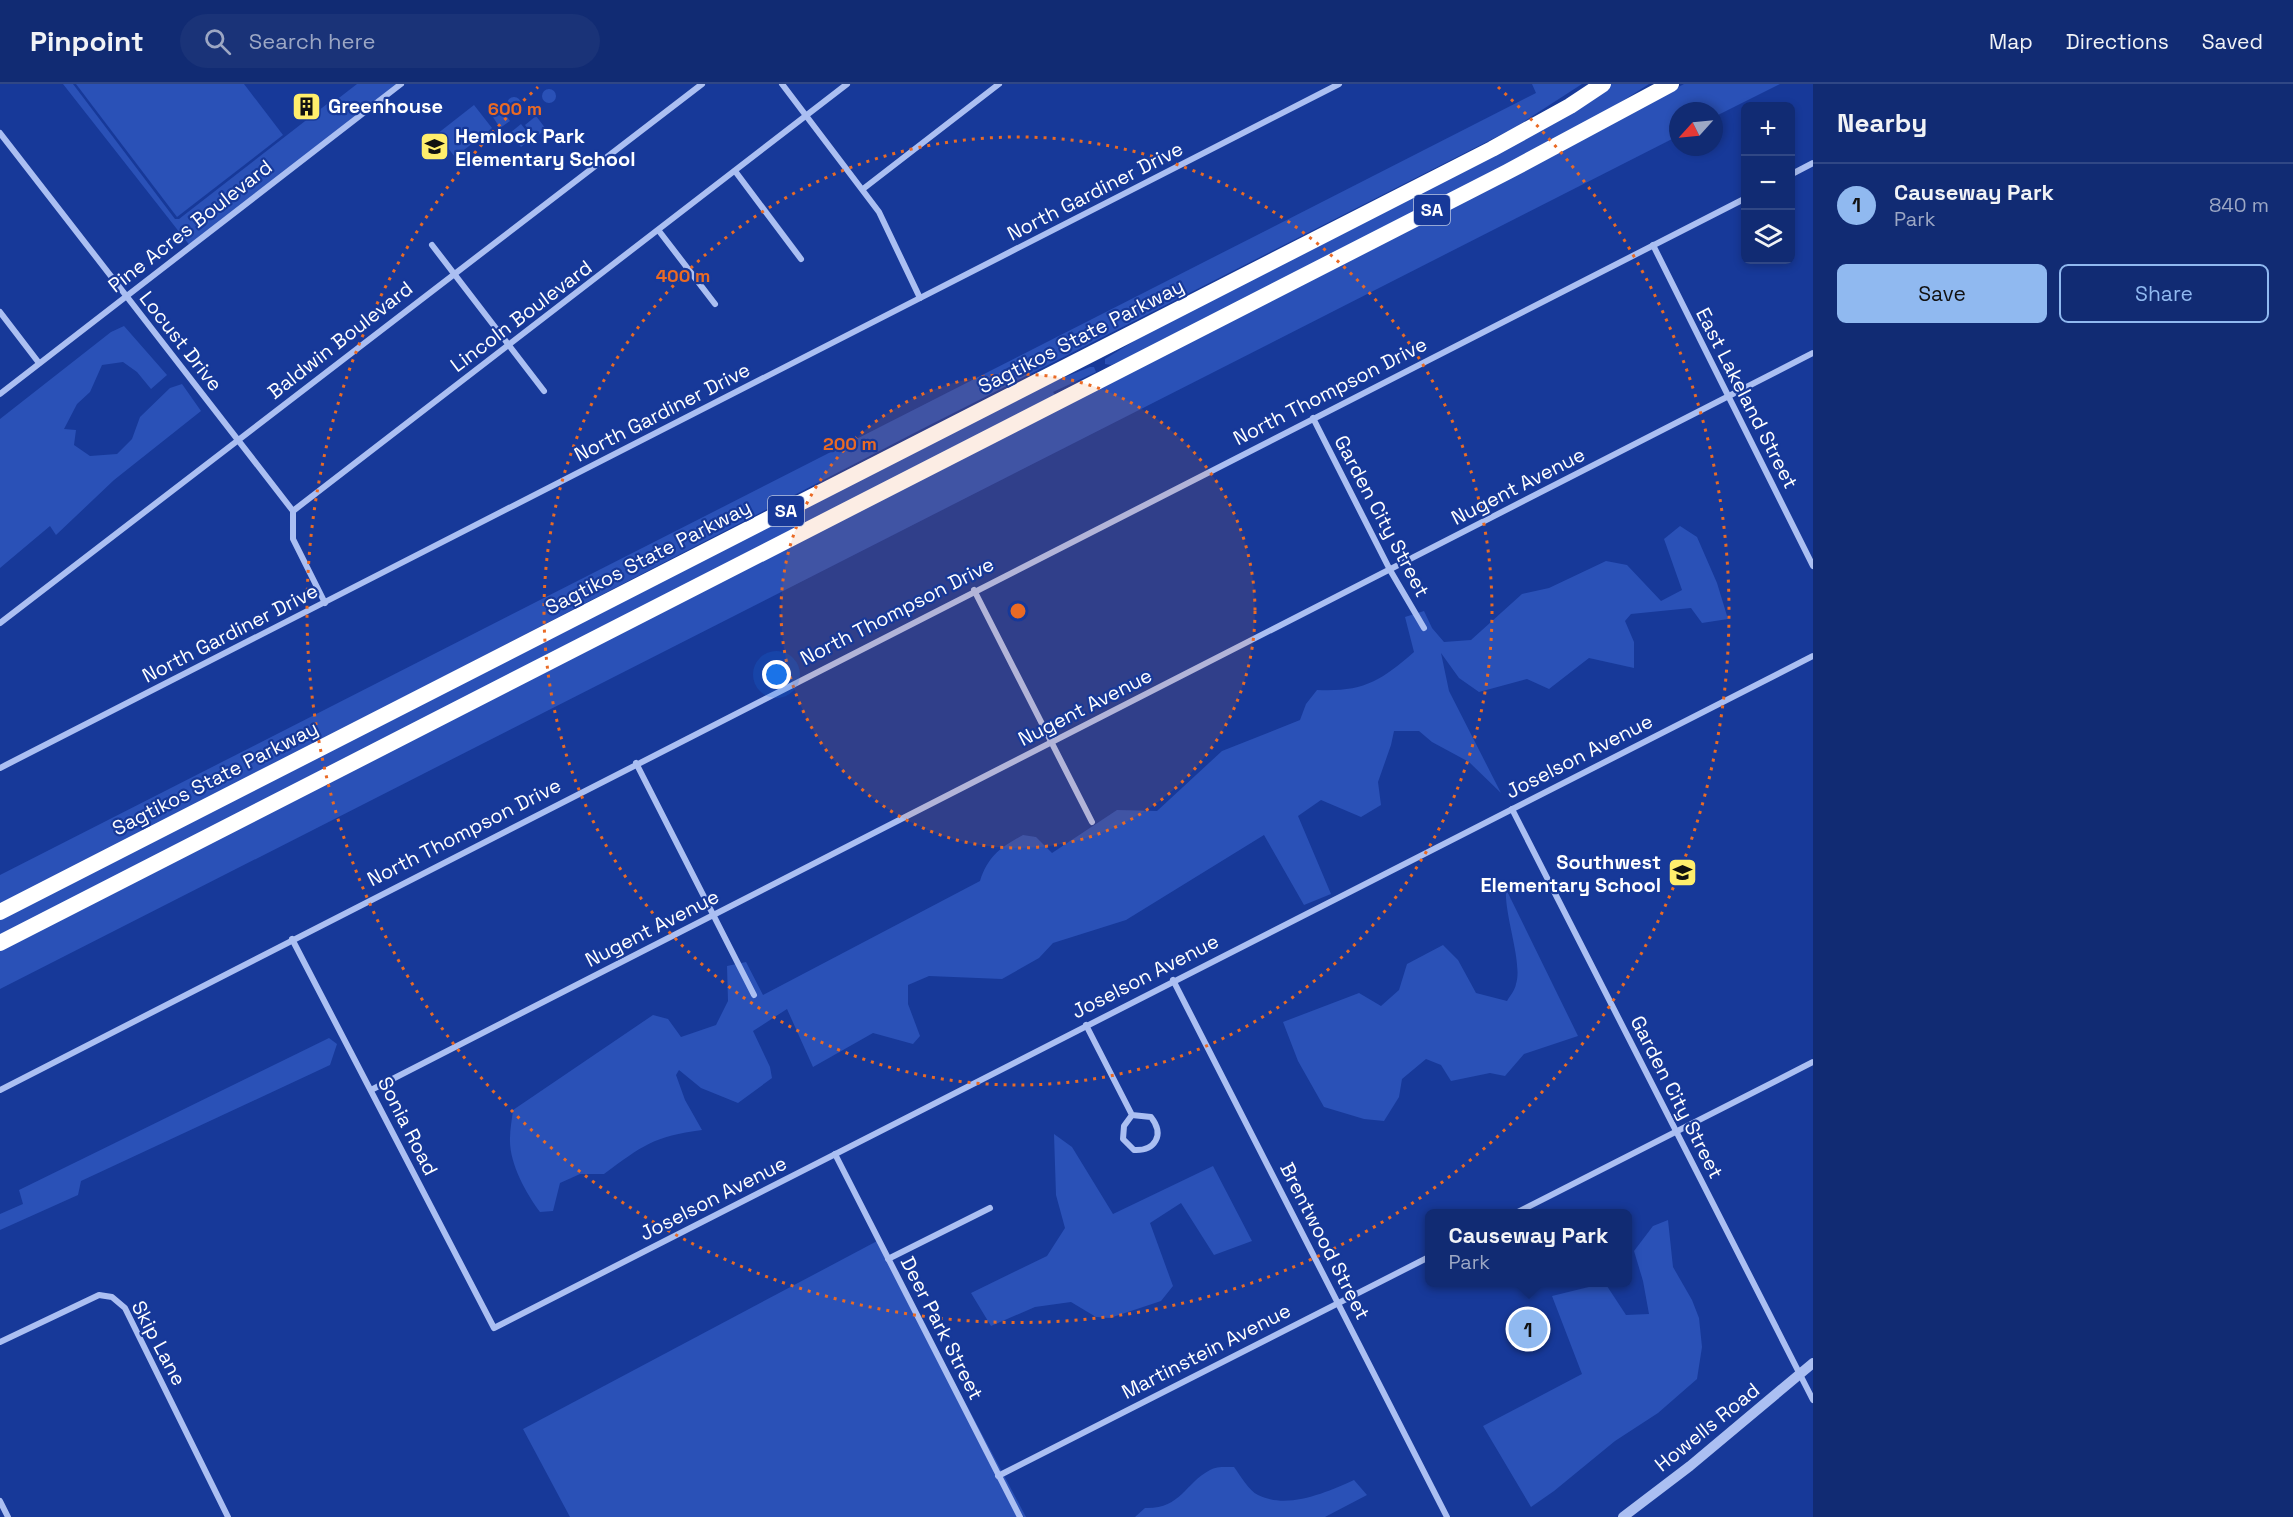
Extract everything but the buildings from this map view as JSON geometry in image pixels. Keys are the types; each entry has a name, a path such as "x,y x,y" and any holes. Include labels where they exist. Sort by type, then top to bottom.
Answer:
{"highway":[{"name":"Sagtikos State Parkway","path":"0,912 1503,144 1570,106 1601,84"},
{"path":"1507,172 1656,84"},
{"path":"1507,172 1671,84"},
{"name":"SA","path":"0,943 1507,172"}],"street":[{"name":"Pine Acres Boulevard","path":"0,394 401,84"},
{"name":"Baldwin Boulevard","path":"0,623 702,84"},
{"path":"782,84 879,212 920,298"},
{"name":"Lincoln Boulevard","path":"293,511 659,231 846,84"},
{"path":"863,189 999,84"},
{"name":"North Gardiner Drive","path":"0,768 1339,84"},
{"name":"Locust Drive","path":"0,133 293,511"},
{"path":"1795,173 1813,164"},
{"path":"735,171 801,259"},
{"name":"North Thompson Drive","path":"0,1090 636,763 1741,201"},
{"path":"659,231 715,304"},
{"path":"432,245 544,391"},
{"name":"East Lakeland Street","path":"1653,245 1813,566"},
{"path":"0,312 39,363"},
{"name":"Nugent Avenue","path":"371,1090 1813,353"},
{"name":"Garden City Street","path":"1313,418 1390,570 1424,628"},
{"path":"293,511 293,539 324,603"},
{"path":"975,590 1092,822"},
{"name":"Joselson Avenue","path":"494,1328 1173,980 1813,656"},
{"path":"636,763 754,995"},
{"name":"Garden City Street","path":"1512,809 1813,1400"},
{"name":"Sonia Road","path":"292,939 494,1328"},
{"name":"Brentwood Street","path":"1173,980 1447,1517"},
{"path":"1086,1025 1132,1115"},
{"path":"1524,1209 1813,1062"},
{"path":"1132,1115 1150,1118 1156,1124 1158,1136 1154,1145 1148,1149 1134,1150 1124,1139 1124,1126 1132,1115"},
{"name":"Deer Park Street","path":"835,1154 1020,1517"},
{"path":"888,1259 990,1208"},
{"name":"Martinstein Avenue","path":"999,1476 1425,1259"},
{"name":"Skip Lane","path":"0,1342 99,1295 112,1297 125,1308 228,1517"},
{"name":"Howells Road","path":"1623,1517 1690,1466 1813,1363"},
{"path":"0,1501 8,1517"}],"shaded area":[{"path":"63,84 73,84 175,219 179,219 327,104 339,108 341,105 335,101 357,84 402,84 191,247"},
{"path":"76,84 244,84 283,135 177,217"},
{"path":"1532,84 1582,84 1514,128 920,430 0,906 0,875 1536,93"},
{"path":"1611,84 1649,84 1582,127 1159,346 1111,365 1105,364 1105,359 1147,333"},
{"path":"1684,84 1780,84 1723,112 1723,102 1669,102 1669,141 0,989 0,949 1561,151"},
{"path":"546,89 552,89 556,96 552,103 546,103 542,99 542,93"},
{"path":"511,97 517,97 521,104 517,111 511,111 507,107 507,101"},
{"path":"498,104 510,121 500,128 489,111"},
{"path":"474,105 492,128 455,157 437,134"},
{"path":"536,116 546,129 535,138 525,125"},
{"path":"521,124 532,138 521,147 510,133"},
{"path":"124,326 167,375 151,389 137,372 123,362 102,365 90,392 77,404 64,429 76,430 74,445 90,456 117,454 132,439 140,417 170,388 182,384 201,411 114,480 56,535 50,526 0,568 0,419 111,332"},
{"path":"1094,367 1096,372 1053,392 1055,395 0,937 0,919 1033,390"},
{"path":"1680,526 1697,537 1717,583 1728,619 1702,623 1691,608 1631,614 1625,621 1634,642 1634,668 1589,658 1549,689 1527,679 1479,692 1459,678 1441,653 1449,691 1501,793 1469,762 1432,742 1419,731 1394,731 1378,782 1381,805 1361,817 1321,800 1298,816 1331,894 1304,905 1264,835 1126,920 1053,943 1039,958 1002,979 929,976 908,985 908,1004 920,1036 913,1044 873,1033 813,1067 787,1009 753,1031 770,1067 772,1078 738,1103 701,1088 679,1070 676,1075 685,1100 702,1130 660,1139 629,1156 604,1174 580,1174 560,1183 553,1211 540,1212 529,1196 515,1167 510,1148 513,1110 653,1015 668,1019 681,1037 716,1025 728,1001 727,966 746,962 763,995 980,881 987,865 996,853 1023,835 1036,837 1052,853 1117,810 1157,811 1222,751 1300,720 1306,704 1317,690 1359,687 1391,671 1414,652 1405,617 1424,611 1432,628 1444,642 1471,640 1522,594 1549,588 1606,561 1627,565 1661,601 1682,590 1664,539"},
{"path":"1506,889 1578,1036 1524,1054 1505,1076 1490,1073 1451,1081 1441,1065 1426,1059 1402,1079 1399,1097 1384,1121 1364,1119 1324,1107 1298,1061 1283,1022 1359,993 1381,1006 1399,990 1407,964 1443,945 1458,960 1476,993 1507,1001 1515,988 1517,964"},
{"path":"329,1038 337,1044 330,1065 81,1181 78,1195 0,1230 0,1214 23,1204 19,1190"},
{"path":"1054,1134 1072,1147 1113,1214 1213,1166 1252,1241 1214,1255 1181,1203 1150,1223 1173,1286 1161,1301 1110,1318 1096,1317 1071,1302 1035,1307 991,1326 971,1293 1047,1256 1065,1228 1056,1195"},
{"path":"1668,1220 1673,1267 1692,1300 1699,1318 1702,1347 1697,1379 1658,1413 1615,1441 1531,1507 1483,1426 1582,1374 1552,1296 1589,1287 1608,1287 1626,1315 1649,1314 1643,1281 1634,1251 1653,1226"},
{"path":"879,1240 1026,1517 570,1517 523,1429"},
{"path":"1234,1467 1251,1490 1270,1499 1282,1501 1307,1498 1354,1480 1367,1495 1325,1517 1135,1517 1145,1508 1157,1507 1175,1500 1212,1469"}],"place":[{"name":"Greenhouse","path":"307,106"},
{"name":"Hemlock Park Elementary School","path":"434,147"},
{"name":"Southwest Elementary School","path":"1682,873"},
{"name":"Causeway Park","path":"1528,1329"}]}
